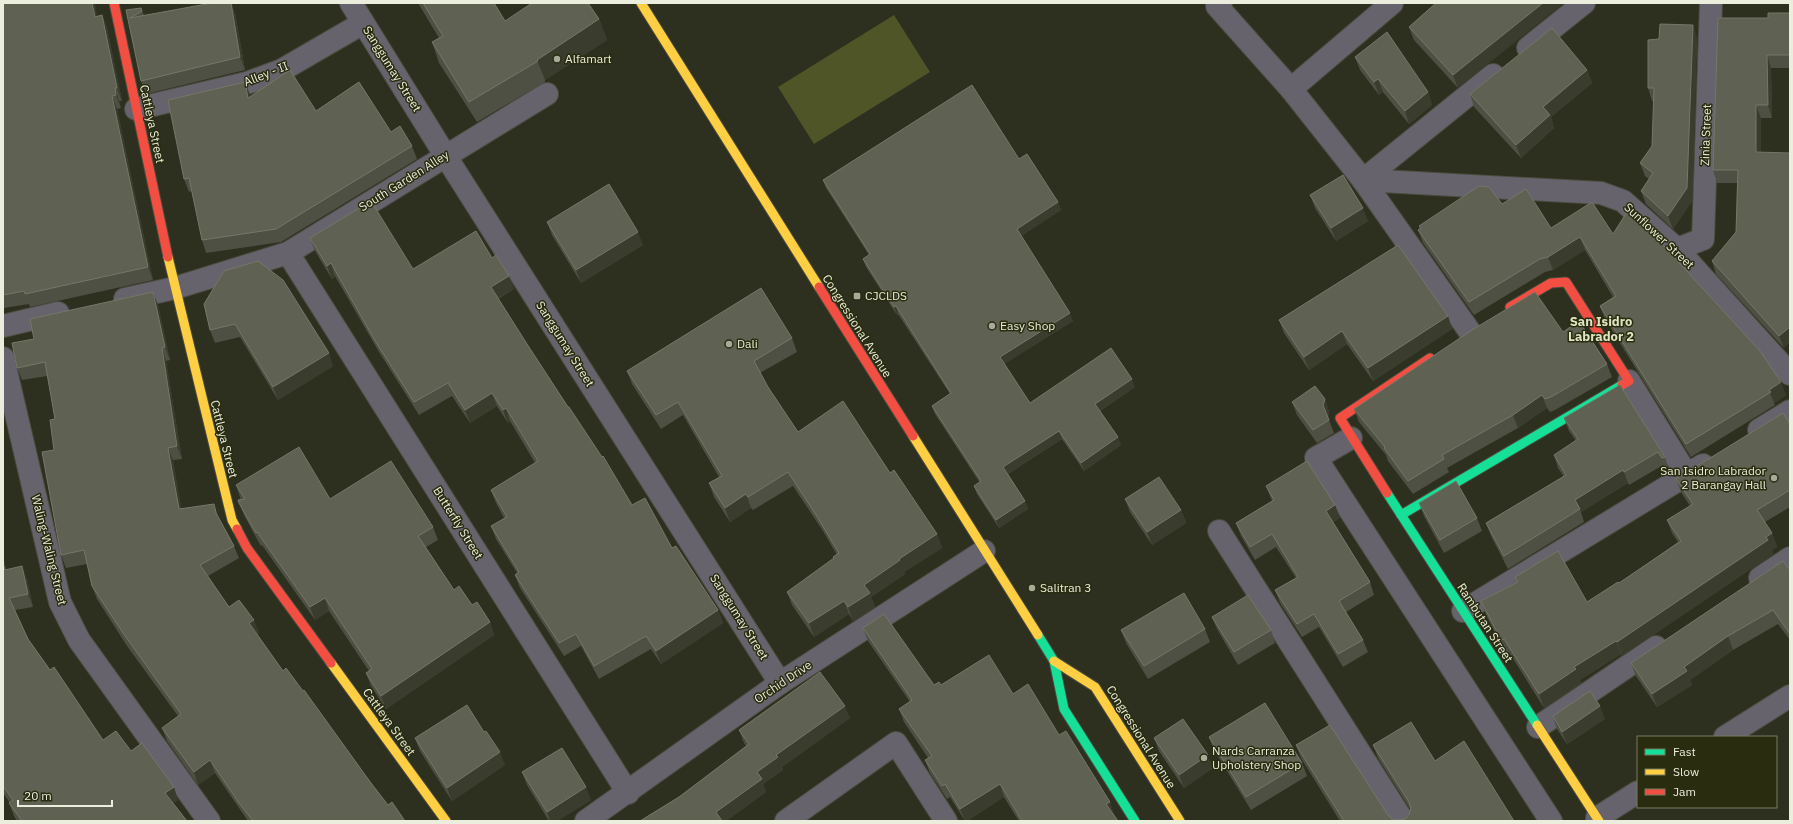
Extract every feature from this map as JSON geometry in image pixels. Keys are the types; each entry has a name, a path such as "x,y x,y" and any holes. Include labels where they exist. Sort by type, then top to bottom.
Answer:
{"street":[{"name":"Cattleya Street","path":"114,3 175,288 232,520 247,548 446,821"},
{"name":"Sanggumay Street","path":"351,3 445,155 780,683"},
{"name":"Congressional Avenue","path":"641,3 1054,661 1064,709 1135,821"},
{"path":"1291,89 1392,3"},
{"path":"1363,180 1584,3"},
{"name":"Zinia Street","path":"1677,249 1703,240 1711,3"},
{"path":"1219,4 1291,89 1363,180 1470,332"},
{"name":"Alley - II","path":"136,109 248,83 282,70 363,23"},
{"name":"South Garden Alley","path":"104,303 175,288 288,253 445,155 547,94"},
{"name":"Sunflower Street","path":"1363,180 1601,193 1623,201 1677,249 1790,374"},
{"name":"Butterfly Street","path":"288,253 628,793"},
{"path":"1504,311 1551,282 1566,282 1687,474"},
{"path":"3,326 81,308"},
{"name":"Rambutan Street","path":"1437,353 1340,418 1351,438 1598,820"},
{"name":"Waling-Waling Street","path":"3,358 60,602 79,640 209,821"},
{"path":"1401,515 1629,381"},
{"path":"1745,439 1790,411"},
{"path":"1351,438 1316,458 1551,821"},
{"path":"1463,611 1719,455"},
{"path":"1219,531 1402,821"},
{"name":"Orchid Drive","path":"586,821 628,793 780,683 984,551"},
{"path":"1744,589 1790,558"},
{"path":"1538,727 1670,638"},
{"name":"Congressional Avenue","path":"1054,661 1095,687 1180,821"},
{"path":"1727,736 1790,696"},
{"path":"798,817 896,744 946,821"},
{"path":"1598,820 1637,793"}],"green space":[{"path":"894,15 930,72 814,144 778,87"}],"building":[{"path":"3,3 92,3 95,17 102,15 117,88 115,88 116,95 112,96 148,267 25,294 24,291 3,295"},
{"path":"212,3 231,3 240,57 141,81 126,10 141,8 142,11 130,18"},
{"path":"423,3 494,3 505,21 532,3 588,3 599,19 537,60 538,61 469,102 432,42 443,36"},
{"path":"1436,3 1543,3 1453,75 1409,27"},
{"path":"1768,13 1790,13 1790,55 1767,55 1768,105 1756,105 1756,152 1790,153 1790,327 1779,336 1712,261 1736,232 1738,170 1713,170 1718,18 1768,18"},
{"path":"1660,24 1693,25 1687,188 1668,216 1641,191 1653,173 1640,163 1652,146 1654,88 1648,88 1648,40 1659,39"},
{"path":"1552,28 1587,70 1543,107 1550,115 1516,145 1470,94"},
{"path":"1387,32 1428,92 1405,111 1378,79 1374,82 1355,57"},
{"path":"290,70 316,111 359,82 391,132 400,126 412,146 276,229 202,240 189,178 184,179 168,100 245,82 248,98"},
{"path":"972,85 1019,159 1027,154 1058,202 1017,229 1070,313 1000,357 1030,403 1111,348 1132,379 1095,404 1118,437 1081,463 1059,431 1003,467 1025,501 996,520 974,486 981,481 932,406 951,393 896,306 894,307 863,259 870,254 823,180"},
{"path":"1343,175 1363,208 1331,228 1310,195"},
{"path":"609,184 638,232 576,270 547,222"},
{"path":"1479,186 1489,187 1502,204 1526,189 1551,228 1592,202 1613,234 1627,212 1663,245 1760,351 1781,382 1769,390 1771,392 1686,444 1600,306 1616,296 1580,237 1548,257 1540,259 1469,302 1418,230 1421,228 1419,226"},
{"path":"371,201 413,269 476,231 492,258 496,255 509,276 491,287 527,344 568,407 602,457 603,456 632,505 645,498 672,548 676,546 718,610 656,651 646,636 594,666 576,634 559,643 515,575 519,572 491,526 507,517 491,490 538,461 506,408 503,410 492,393 465,410 448,383 414,402 374,339 331,263 327,266 310,238"},
{"path":"1398,245 1448,316 1368,368 1342,331 1304,357 1279,320"},
{"path":"258,261 283,280 329,353 273,387 235,324 210,330 204,304 224,271"},
{"path":"761,288 792,338 754,361 768,387 798,432 843,401 890,473 894,470 937,534 899,559 900,560 864,585 870,593 848,607 844,601 809,623 787,592 839,553 788,472 748,497 746,494 725,508 709,483 722,476 678,402 656,415 627,371"},
{"path":"153,292 165,347 162,348 177,446 168,448 179,509 214,504 216,513 234,546 200,565 229,607 239,600 254,620 249,623 283,671 286,668 303,691 304,690 371,783 388,805 392,802 405,821 253,821 210,760 194,772 162,728 181,714 123,633 92,586 84,550 61,555 42,452 54,450 50,420 55,419 45,362 17,368 12,343 34,339 30,319"},
{"path":"1535,292 1563,332 1579,321 1607,364 1551,397 1545,399 1542,395 1513,415 1442,455 1444,459 1408,481 1384,448 1385,447 1354,409 1472,330"},
{"path":"1620,385 1665,457 1662,458 1658,452 1624,472 1623,470 1575,500 1580,509 1504,556 1486,523 1566,475 1554,455 1578,439 1564,418"},
{"path":"1315,386 1325,399 1323,405 1329,420 1313,430 1292,402"},
{"path":"1783,413 1790,424 1790,490 1757,510 1772,533 1766,537 1768,540 1617,642 1616,641 1574,667 1576,669 1539,694 1504,639 1501,640 1481,601 1518,582 1515,577 1558,551 1587,602 1618,582 1619,583 1681,541 1667,520 1693,504 1676,479"},
{"path":"299,447 330,499 391,461 433,527 418,536 454,590 459,586 472,605 477,602 490,622 381,696 366,673 372,669 325,598 310,607 257,532 256,533 238,500 245,499 236,485"},
{"path":"1307,461 1335,505 1326,511 1370,582 1339,601 1363,640 1338,654 1314,614 1297,624 1275,590 1298,577 1272,534 1250,547 1236,523 1274,500 1266,486"},
{"path":"1159,477 1181,510 1147,532 1125,499"},
{"path":"1456,481 1477,518 1440,540 1419,503"},
{"path":"1783,561 1790,570 1790,634 1773,610 1728,636 1684,667 1687,671 1652,694 1631,663"},
{"path":"3,563 5,570 22,566 28,594 9,598 28,639 50,670 54,667 103,740 116,731 131,751 142,743 174,787 165,793 187,821 22,821 9,803 13,800 3,786"},
{"path":"1184,593 1205,629 1144,666 1121,630"},
{"path":"1248,595 1271,630 1234,652 1212,617"},
{"path":"884,614 934,685 939,682 941,685 989,655 1013,694 1028,684 1059,735 1066,731 1110,802 1106,804 1118,821 1022,821 1000,784 960,809 945,784 942,786 925,760 932,756 899,709 912,700 863,628"},
{"path":"820,672 845,706 776,755 778,757 757,772 762,779 716,812 722,821 640,821 679,797 749,744 739,730"},
{"path":"1590,691 1600,706 1562,732 1553,716"},
{"path":"1265,703 1302,763 1246,797 1209,737"},
{"path":"467,705 484,732 486,731 500,752 447,788 415,738"},
{"path":"1183,719 1208,755 1179,775 1154,738"},
{"path":"1411,722 1435,761 1464,741 1514,821 1344,821 1296,745 1330,725 1388,815 1392,819 1405,819 1411,808 1409,802 1373,745"},
{"path":"562,748 586,787 547,812 522,772"}],"traffic: fast":[{"path":"1401,515 1622,385"},
{"path":"1387,493 1537,725"},
{"path":"1038,635 1054,661 1064,709 1135,821"}],"traffic: slow":[{"path":"641,3 819,287"},
{"path":"168,257 232,520 237,529"},
{"path":"913,436 1038,635"},
{"path":"1054,661 1095,687 1180,821"},
{"path":"331,663 446,821"},
{"path":"1537,725 1599,821"}],"traffic: jam":[{"path":"114,3 168,257"},
{"path":"1510,307 1551,283 1566,282 1629,381 1622,385"},
{"path":"819,287 913,436"},
{"path":"1387,493 1340,418 1430,358"},
{"path":"237,529 247,548 331,663"}],"place":[{"name":"Alfamart","path":"557,59"},
{"name":"CJCLDS","path":"857,296"},
{"name":"Easy Shop","path":"992,326"},
{"name":"Dali","path":"729,344"},
{"name":"San Isidro Labrador 2 Barangay Hall","path":"1774,478"},
{"name":"Salitran 3","path":"1032,588"},
{"name":"Nards Carranza Upholstery Shop","path":"1204,758"}],"district":[{"name":"San Isidro Labrador 2","path":"1601,328"}]}
